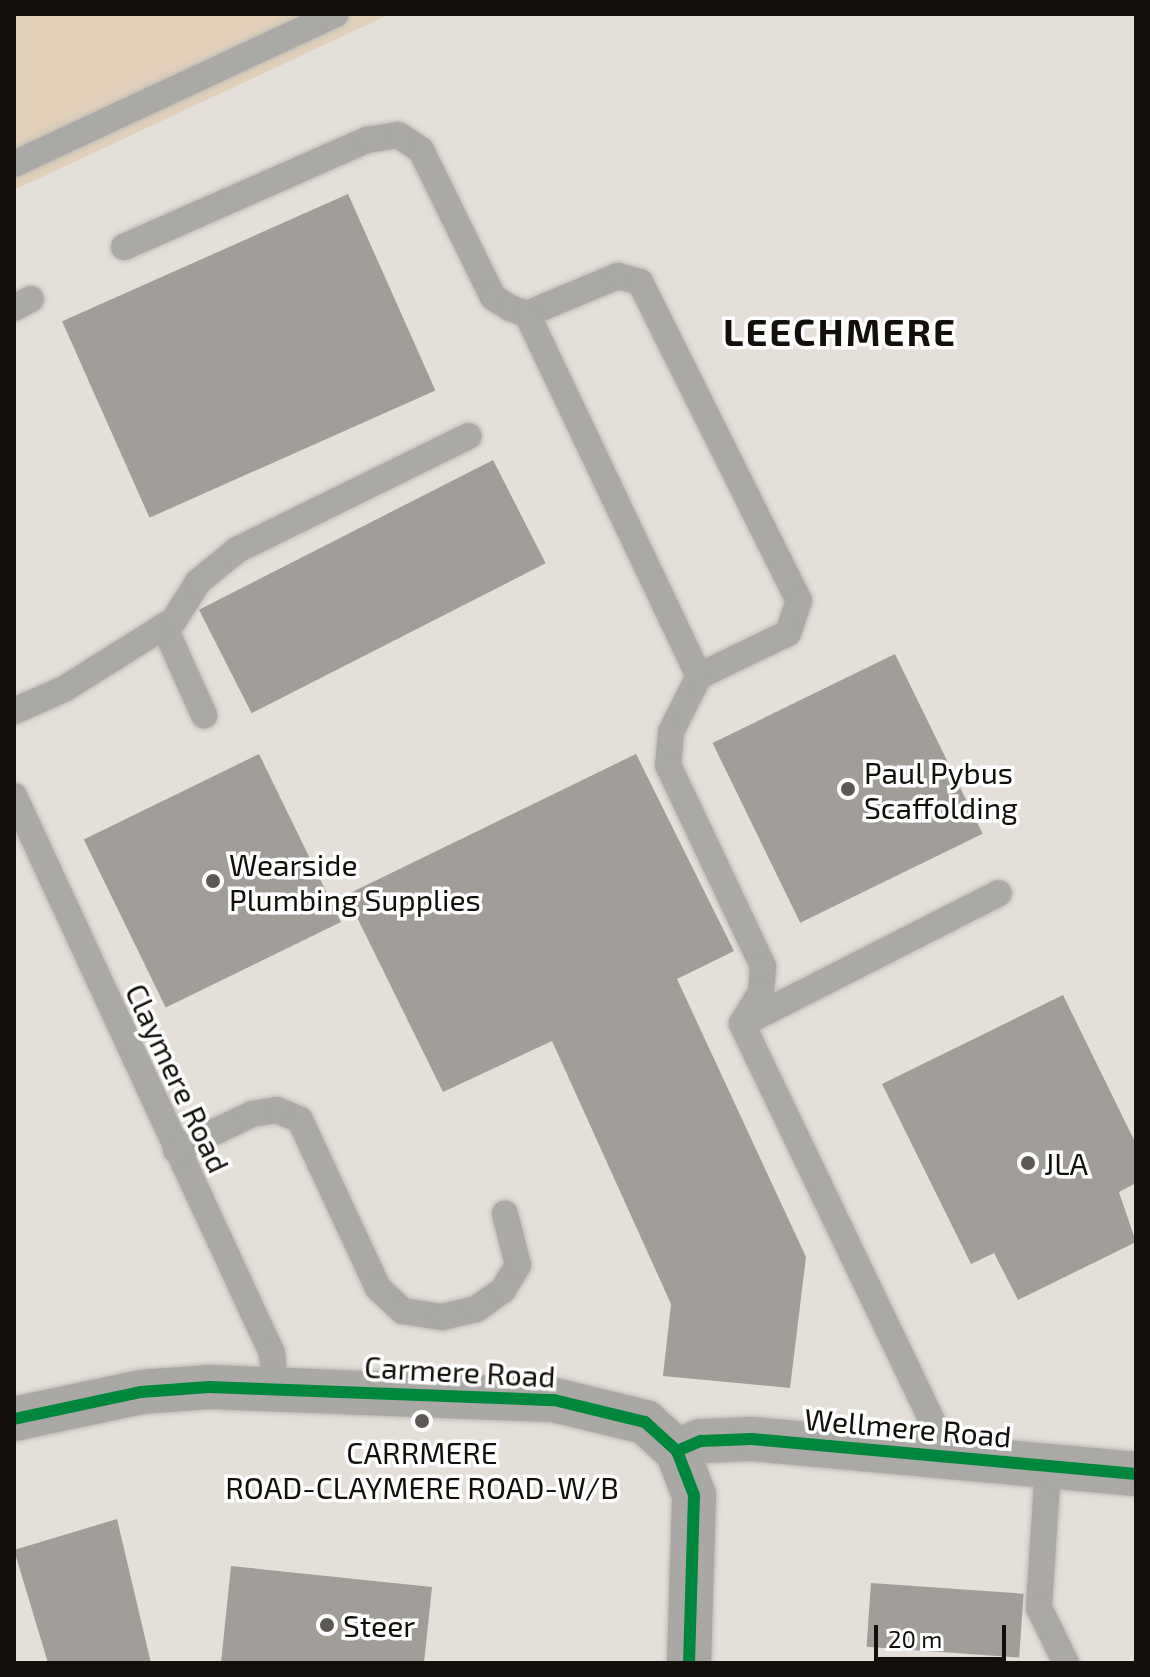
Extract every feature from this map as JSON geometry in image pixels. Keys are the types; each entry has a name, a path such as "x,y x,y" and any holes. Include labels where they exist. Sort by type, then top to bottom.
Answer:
{"street":[{"name":"Carmere Road","path":"14,1419 141,1392 276,1389 554,1400 645,1422 677,1451 694,1495 689,1663"},
{"name":"Wellmere Road","path":"677,1451 701,1441 752,1439 1136,1474"}],"lane":[{"path":"14,164 336,14"},
{"path":"124,247 367,140 398,135 421,150 493,297 527,314 699,676"},
{"path":"527,314 618,276 640,282 799,601 788,633 699,676 671,732 668,765 763,966 761,992 742,1024"},
{"path":"14,711 164,626 198,582 237,550 469,436"},
{"path":"164,626 204,715"},
{"name":"Claymere Road","path":"14,796 272,1353 276,1389"},
{"path":"742,1024 999,893"},
{"path":"742,1024 949,1457"},
{"path":"176,1150 252,1114 277,1110 300,1120 378,1288 403,1311 442,1317 476,1309 503,1290 518,1265 505,1214"},
{"path":"1048,1467 1039,1608 1066,1663"}],"shaded area":[{"path":"14,14 390,14 14,190"}],"building":[{"path":"348,194 435,390 150,518 62,321"},
{"path":"493,460 546,563 252,713 199,610"},
{"name":"Paul Pybus Scaffolding","path":"895,654 983,834 800,923 713,743"},
{"name":"Wearside Plumbing Supplies","path":"259,754 341,922 166,1008 84,839"},
{"path":"636,754 734,951 677,979 806,1257 790,1388 663,1376 671,1304 552,1041 443,1092 346,895"},
{"name":"JLA","path":"1063,995 1136,1144 1136,1183 1119,1192 1136,1242 1018,1300 994,1253 971,1264 882,1084"},
{"path":"117,1519 151,1663 48,1663 14,1550"},
{"name":"Steer","path":"231,1566 432,1587 424,1663 221,1663"},
{"path":"871,1583 1024,1594 1019,1658 867,1647"}],"cycle path":[{"path":"14,1419 141,1392 209,1387 554,1400 645,1422 677,1451 694,1495 689,1663"},
{"path":"677,1451 701,1441 752,1439 1136,1474"}],"place":[{"name":"Paul Pybus Scaffolding","path":"848,789"},
{"name":"Wearside Plumbing Supplies","path":"213,881"},
{"name":"JLA","path":"1028,1163"},
{"name":"CARRMERE ROAD-CLAYMERE ROAD-W/B","path":"422,1421"},
{"name":"Steer","path":"327,1625"}],"district":[{"name":"LEECHMERE","path":"840,332"}]}
